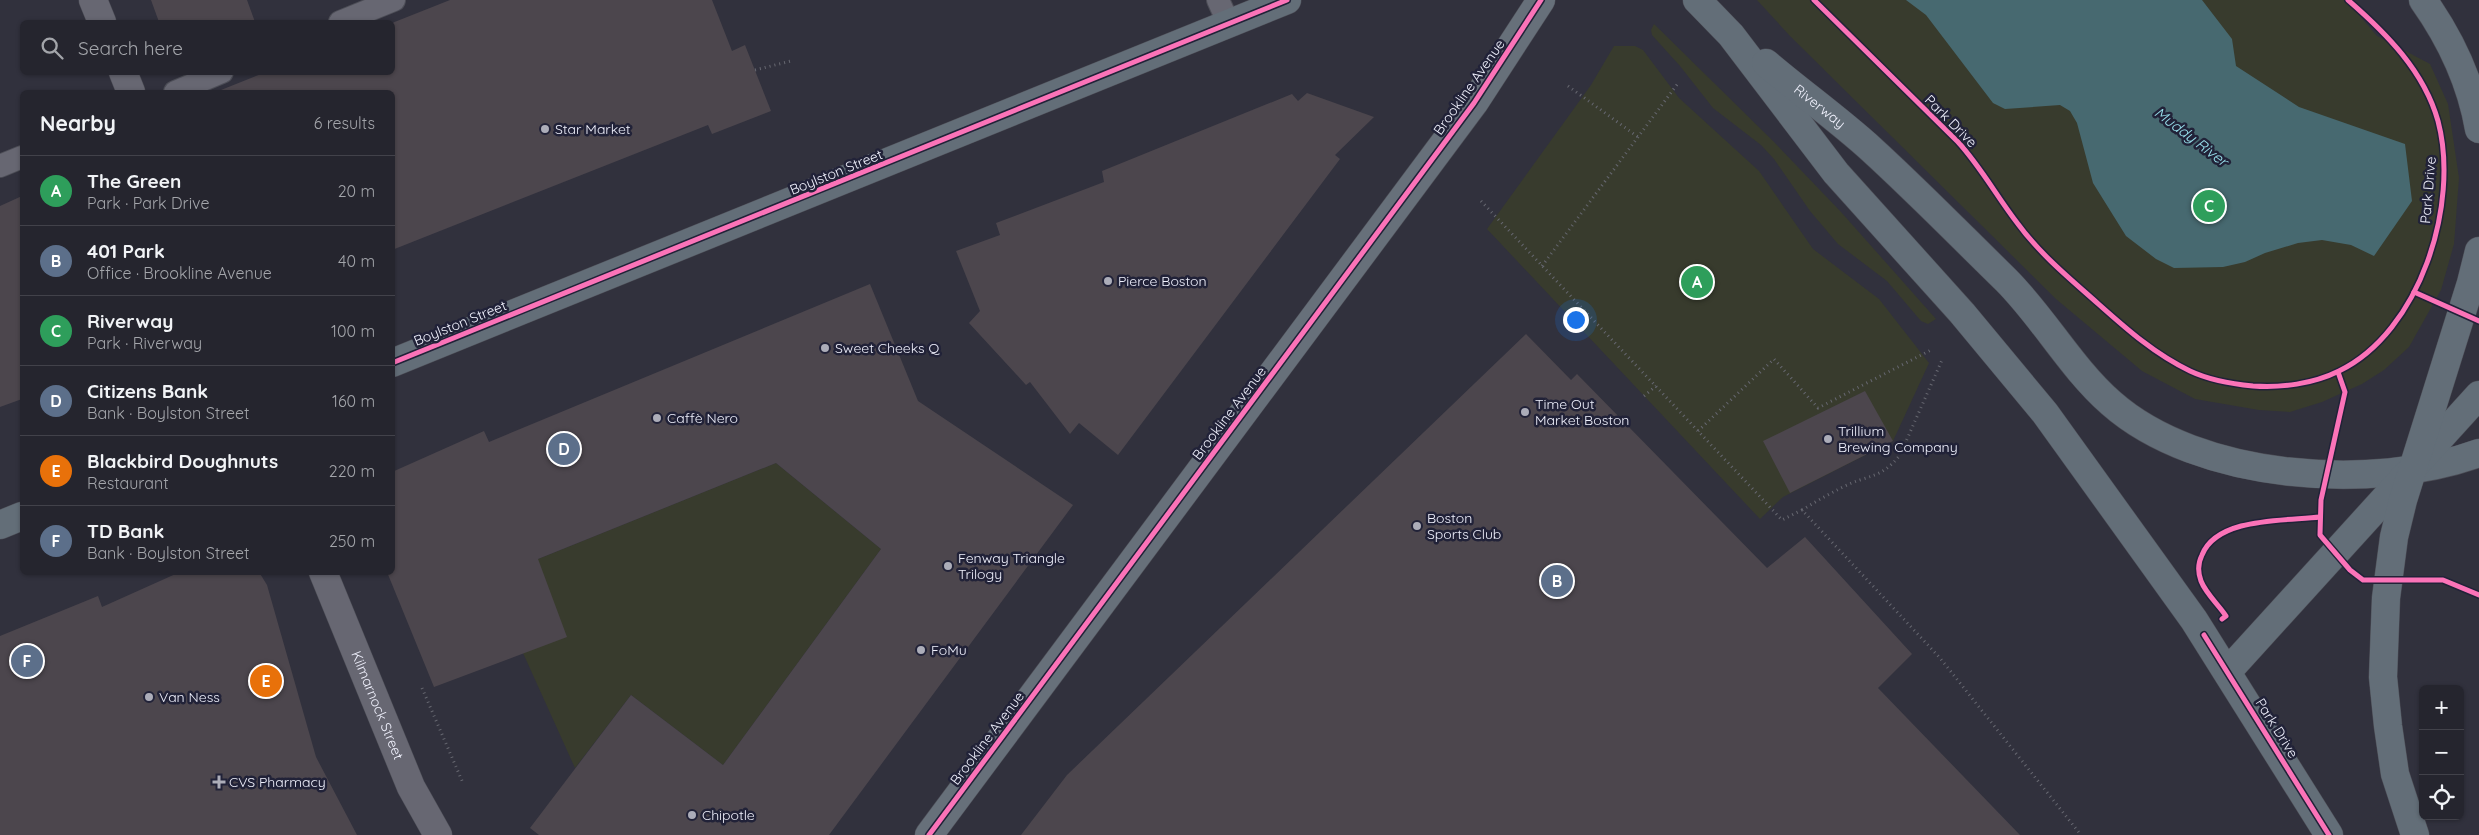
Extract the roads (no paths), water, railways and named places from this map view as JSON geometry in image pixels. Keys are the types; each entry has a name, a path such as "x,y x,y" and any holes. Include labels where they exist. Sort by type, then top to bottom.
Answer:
{"highway":[{"name":"Boylston Street","path":"395,362 1223,12 1287,0"},
{"name":"Park Drive","path":"1697,0 1731,35 1836,174 1962,313 2045,413 2194,620 2228,671 2329,835"},
{"path":"2423,0 2443,30 2460,67 2471,96 2479,129"},
{"name":"Riverway","path":"1731,35 1870,148 2008,282 2101,394 2134,420 2185,446 2253,467 2309,473 2387,472 2412,469 2479,453"},
{"path":"2415,835 2395,774 2384,700 2382,657 2386,598 2394,537 2412,469 2471,283 2479,251"},
{"path":"2228,671 2479,395"},
{"path":"0,525 20,517"}],"main road":[{"name":"Brookline Avenue","path":"929,835 1474,103 1541,0"}],"street":[{"path":"93,0 101,20"},
{"path":"124,75 130,90"},
{"name":"Kilmarnock Street","path":"324,575 411,787 438,835"}],"lane":[{"path":"345,20 394,0"},
{"path":"180,90 215,75"},
{"path":"0,166 20,158"}],"water":[{"name":"Muddy River","path":"1906,0 2202,0 2232,39 2236,66 2299,107 2405,144 2412,201 2374,256 2351,245 2322,240 2298,243 2265,253 2245,262 2223,267 2174,268 2156,259 2126,236 2093,183 2077,123 2070,111 2060,105 2005,109 1993,103 1926,15"}],"place":[{"name":"Star Market","path":"545,129"},
{"name":"Riverway","path":"2209,206"},
{"name":"Pierce Boston","path":"1108,281"},
{"name":"The Green","path":"1697,282"},
{"name":"Sweet Cheeks Q","path":"825,348"},
{"name":"Time Out Market Boston","path":"1525,412"},
{"name":"Caffè Nero","path":"657,418"},
{"name":"Trillium Brewing Company","path":"1828,439"},
{"name":"Citizens Bank","path":"564,449"},
{"name":"Boston Sports Club","path":"1417,526"},
{"name":"Fenway Triangle Trilogy","path":"948,566"},
{"name":"401 Park","path":"1557,581"},
{"name":"FoMu","path":"921,650"},
{"name":"TD Bank","path":"27,661"},
{"name":"Blackbird Doughnuts","path":"266,681"},
{"name":"Van Ness","path":"149,697"},
{"name":"CVS Pharmacy","path":"219,782"},
{"name":"Chipotle","path":"692,815"}]}
